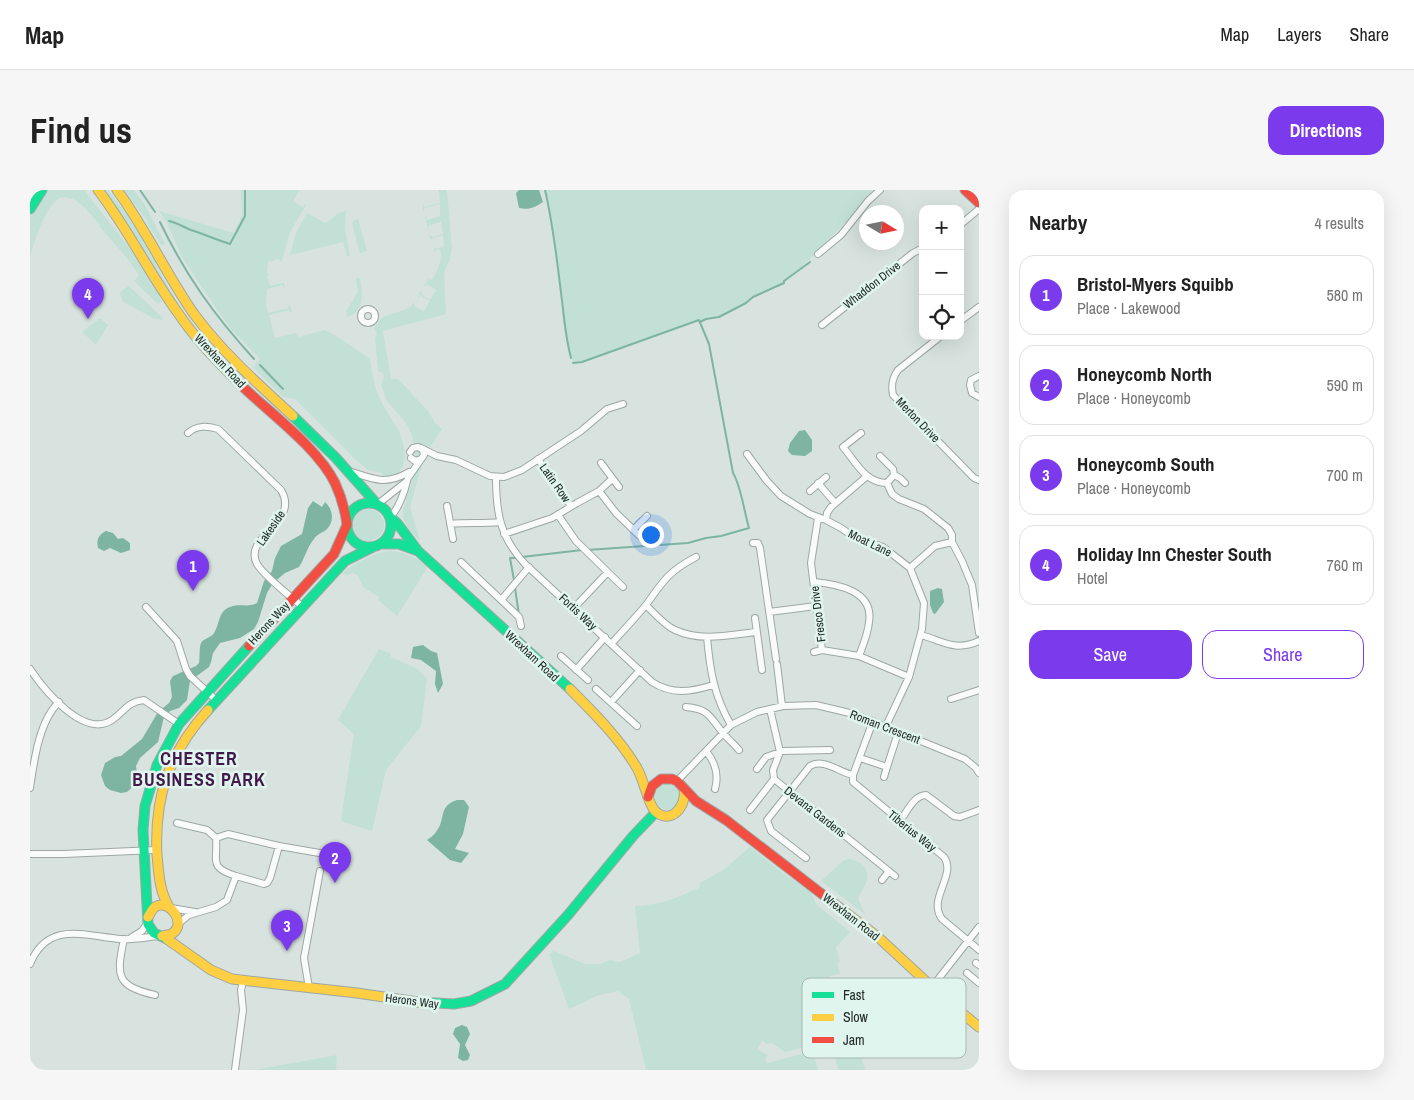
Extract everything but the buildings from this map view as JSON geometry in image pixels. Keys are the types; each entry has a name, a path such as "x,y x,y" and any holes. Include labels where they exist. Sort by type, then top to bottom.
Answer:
{"main road":[{"path":"30,209 42,190"},
{"path":"89,190 104,207 116,216"},
{"name":"Wrexham Road","path":"98,190 178,315 203,346 324,464 334,479 341,496 346,525"},
{"name":"Wrexham Road","path":"117,190 141,223 180,292 205,328 346,470 377,504"},
{"path":"965,190 979,203"},
{"path":"362,503 377,504 387,511 390,518 390,533 377,546 360,546 349,535 346,525 354,508 362,503"},
{"name":"Wrexham Road","path":"390,518 418,551 579,699 608,729 637,769 646,786 648,797"},
{"name":"Herons Way","path":"148,920 144,852 145,806 152,781 165,748 179,724 206,692 334,554 346,525"},
{"name":"Wrexham Road","path":"377,546 404,545 418,551"},
{"name":"Herons Way","path":"170,908 160,888 156,850 157,811 168,771 186,737 216,700 345,561 377,546"},
{"path":"637,769 654,778 677,781 684,789 686,800 680,810 671,815 656,812 649,802 648,797 652,786 661,779"},
{"name":"Wrexham Road","path":"684,789 696,801 716,814 879,938 922,978"},
{"name":"Wrexham Road","path":"680,810 700,810 716,814"},
{"name":"Herons Way","path":"160,936 186,950 198,961 219,974 243,981 357,993 443,1005 471,1001 505,984 656,812"},
{"path":"178,925 172,934 160,936 152,932 148,920 151,911 157,907 170,908 177,915 178,925 186,950"},
{"name":"Wrexham Road","path":"966,1016 979,1027"}],"street":[{"path":"818,254 841,235 880,190"},
{"path":"964,222 979,209"},
{"name":"Whaddon Drive","path":"822,324 919,250"},
{"path":"964,318 979,307"},
{"name":"Merton Drive","path":"936,340 893,376 893,395 974,478 979,480"},
{"path":"979,376 971,380 970,385 972,393 979,397"},
{"path":"437,456 415,461 410,455 415,447 421,448 437,456 456,460 490,476 513,475 581,431 607,409 623,404"},
{"name":"Lakeside","path":"188,433 198,427 206,426 218,429 284,494 285,510 281,518 256,547 255,560 260,569 303,607"},
{"path":"861,433 843,447 866,477 875,483 886,483 894,475"},
{"path":"346,470 371,479 383,480 408,475 422,459 424,454 421,448"},
{"name":"Moat Lane","path":"747,454 781,496 854,537 884,547 910,568 924,603 921,635 909,677 886,726"},
{"path":"880,456 893,468 894,475"},
{"name":"Latin Row","path":"538,459 571,506"},
{"path":"601,463 619,487"},
{"path":"894,475 905,483"},
{"name":"Fortis Way","path":"496,477 500,522 514,552 652,682 669,690 689,691 713,685"},
{"path":"810,491 826,477"},
{"path":"826,520 827,513 835,503 866,477"},
{"path":"504,534 541,523 558,515 599,491 612,479"},
{"path":"377,504 407,481 405,492 390,518"},
{"path":"886,483 892,494 899,499 924,509 948,528 952,535 952,542 972,585 979,633"},
{"path":"818,484 835,503"},
{"path":"599,491 616,513 645,541"},
{"path":"447,506 453,539"},
{"path":"558,515 576,541 623,587"},
{"path":"633,530 647,516"},
{"name":"Fresco Drive","path":"818,518 811,563 822,650 859,656 909,677"},
{"path":"450,524 500,522"},
{"path":"910,568 935,546 952,542"},
{"path":"754,543 758,543 760,548 782,706"},
{"path":"612,643 646,605 652,594 670,573 696,557"},
{"path":"461,562 519,617 521,626"},
{"path":"502,599 530,567"},
{"path":"574,608 607,572"},
{"path":"814,582 846,588 859,594 868,608 869,623 859,656"},
{"path":"646,605 674,630 692,636 707,638 756,632"},
{"path":"769,612 816,606"},
{"path":"146,607 178,641 186,670 195,682 216,700"},
{"path":"754,618 762,670"},
{"path":"921,635 956,647 979,642"},
{"path":"576,670 605,637"},
{"path":"707,638 713,685 721,708 731,726"},
{"path":"814,652 822,650"},
{"path":"561,656 588,680"},
{"path":"30,669 47,691 79,720 90,724 104,724 112,720 132,702 144,700 179,724"},
{"path":"611,702 640,670"},
{"path":"596,689 637,726"},
{"path":"951,698 979,690"},
{"path":"30,788 37,749 46,717 58,702"},
{"name":"Roman Crescent","path":"677,781 731,726 757,712 782,706 816,706 854,714 965,759 979,773"},
{"path":"686,707 705,711 739,750"},
{"name":"Devana Gardens","path":"770,709 780,752 773,770 774,779 895,876"},
{"path":"806,858 771,831 764,820 810,766 815,763 822,763 852,775 873,721"},
{"path":"884,776 896,739"},
{"path":"757,769 766,757 783,751 830,750"},
{"path":"706,751 711,756 716,770 717,782 715,789"},
{"path":"860,758 887,767"},
{"name":"Tiberius Way","path":"852,775 853,782 856,785 947,861 948,866 937,905 938,913 942,919 968,940"},
{"path":"750,810 774,779"},
{"path":"900,821 921,795 926,795 954,816 960,817 979,810"},
{"path":"177,823 207,830 216,838 215,856 218,868 223,872 264,884 267,883 279,846"},
{"path":"216,838 228,834 279,846 331,855"},
{"path":"30,854 144,852 156,850"},
{"path":"308,988 304,958 320,871"},
{"path":"882,880 889,871"},
{"path":"178,925 189,914 216,907 227,900 236,876"},
{"path":"170,908 195,912"},
{"path":"148,920 142,931 127,938 119,967 124,981 134,990 155,994"},
{"path":"939,978 979,927"},
{"path":"30,964 34,949 50,939 68,933 76,932 127,938 160,936"},
{"path":"968,940 979,950"},
{"path":"967,973 979,983"},
{"path":"236,1070 242,1016 241,990 243,981"}],"shaded area":[{"path":"46,190 84,190 129,247 161,295 159,297 162,301 158,304 134,281 139,275 127,258 88,211 79,202 72,199 60,198 50,208 41,224 30,257 30,216"},
{"path":"104,190 108,190 133,222 178,303 177,305"},
{"path":"124,190 134,190 145,205 165,244 161,245 147,222 151,219 147,221"},
{"path":"241,190 300,190 293,201 303,207 306,205 290,232 282,261 280,262 279,259 268,262 267,273 270,275 267,276 270,286 283,283 283,280 285,287 283,285 267,289 266,305 268,313 289,308 288,305 290,305 292,312 290,313 289,310 269,315 275,338 296,333 298,337 325,330 370,359 379,396 403,442 404,464 397,474 382,478 382,473 368,470 295,399 283,397 253,367 260,359 230,328 205,292 182,257 166,221 159,211 234,233 242,215"},
{"path":"439,190 447,190 452,248 450,259 444,272 446,314 383,331 391,379 398,379 442,429 424,457 410,507 420,541 412,533 403,518 407,502 405,499 414,471 415,451 413,441 406,423 385,397 381,384 384,378 383,373 378,371 375,338 377,334 374,328 382,318 405,310 414,302 414,306 424,311 430,301 420,295 418,298 420,291 422,291 421,294 430,300 436,290 427,284 424,286 428,279 432,280 438,269 441,257 440,249 435,250 435,254 433,246 435,249 444,247 443,235 432,238 431,241 429,234 432,237 443,234 441,222 429,225 428,229 425,217 427,220 440,216 440,204 424,208 424,212 422,205 424,207 440,203"},
{"path":"519,190 539,190 543,202 531,208 519,208 516,193"},
{"path":"545,190 876,190 862,205 859,205 859,208 818,251 784,283 753,297 746,303 719,317 700,322 699,320 582,362 573,363 566,338 557,255"},
{"path":"346,211 345,228 350,256 347,256 343,242 290,255 296,233 307,213 325,223 339,213"},
{"path":"358,219 367,251 360,253 352,224 354,220"},
{"path":"356,278 360,278 360,306 353,314 347,317 346,311 358,292"},
{"path":"129,286 163,320 155,319 123,302 120,294 122,290"},
{"path":"100,318 108,325 96,345 82,332"},
{"path":"805,430 812,440 812,451 805,456 792,455 788,451 790,443 799,431"},
{"path":"313,501 322,507 325,502 330,508 332,519 329,527 312,542 299,567 285,573 273,583 267,593 254,629 240,638 220,643 213,653 209,667 190,681 187,700 179,708 170,711 164,717 158,742 140,758 136,766 138,778 136,784 127,792 121,793 110,790 105,786 101,775 105,763 121,756 142,739 158,712 169,703 172,697 170,681 173,676 199,663 201,643 214,633 223,611 234,606 257,603 264,581 272,571 275,558 281,546 302,534 308,508"},
{"path":"368,509 380,513 384,525 380,537 368,541 356,537 352,525 356,513"},
{"path":"106,531 113,533 118,539 123,538 130,543 130,550 121,553 110,548 104,551 98,548 97,542"},
{"path":"387,551 403,553 427,563 426,570 397,616 378,600 379,597 363,587 358,576 354,573 346,575 343,573 364,559"},
{"path":"938,588 942,589 944,602 935,614 930,605 930,591"},
{"path":"423,645 437,653 443,684 438,693 435,684 436,671 421,660 411,658 413,647"},
{"path":"379,649 390,653 391,657 417,669 427,678 421,726 386,770 372,831 343,822 341,819 354,734 338,720"},
{"path":"668,784 677,788 681,797 677,806 668,810 659,806 655,797 659,788"},
{"path":"457,800 464,800 469,807 463,834 455,849 469,853 461,863 450,860 427,840 439,827 447,806"},
{"path":"750,847 788,877 810,891 817,905 850,932 836,947 840,962 837,963 840,974 829,976 830,978 802,978 802,1048 785,1052 770,1042 768,1044 762,1041 757,1049 768,1055 765,1060 767,1063 802,1054 802,1058 815,1058 818,1070 646,1070 629,999 618,991 599,995 569,1009 549,954 554,951 585,964 600,964 610,960 620,962 640,953 635,906 661,903 675,898 699,888 700,883 723,870"},
{"path":"848,859 860,863 867,871 867,880 858,899 865,914 821,881 843,861"},
{"path":"462,1025 467,1027 470,1034 465,1045 470,1055 468,1060 463,1061 458,1058 460,1044 453,1034 455,1028"},
{"path":"337,1055 336,1070 254,1070"},
{"path":"835,1058 862,1058 865,1070 838,1070"}],"waterway":[{"path":"140,190 155,212"},
{"path":"169,221 230,244 245,216 245,190"},
{"path":"545,190 553,229 566,334 571,358"},
{"path":"160,222 180,260 202,294 226,327 254,359"},
{"path":"700,322 719,317 746,303 753,297 784,283 784,281 810,262"},
{"path":"573,363 582,362 699,320 709,344 733,473 749,528 688,543 587,550"},
{"path":"260,365 283,389"},
{"path":"522,557 582,550"},
{"path":"514,580 510,558 518,558"},
{"path":"515,588 519,615"}],"traffic: fast":[{"path":"30,209 42,190"},
{"path":"293,416 336,458 376,503"},
{"path":"373,503 385,509 390,516 391,525 390,534 385,541 378,546 365,547 357,544 350,537 347,521 350,513 357,506 373,503"},
{"path":"391,518 418,551"},
{"path":"381,544 399,544 418,551 570,689"},
{"path":"208,710 345,561 373,547"},
{"path":"167,939 154,933 148,924 143,830 145,806 157,765 179,724 249,646"},
{"path":"418,1002 454,1004 471,1001 505,984 568,915 633,836 656,812"}],"traffic: slow":[{"path":"98,190 119,220 167,298 192,333 242,386"},
{"path":"117,190 194,314 241,367 293,416"},
{"path":"570,689 606,727 630,757 637,768 650,803 655,811 667,816 677,812 683,802 684,789"},
{"path":"169,907 161,888 159,875 157,855 158,814 167,777 174,759 194,726 208,710"},
{"path":"148,917 154,908 160,905 166,906 174,913 178,923 177,929 172,934 162,936"},
{"path":"840,908 878,937 922,978"},
{"path":"167,939 211,970 232,979 418,1002"},
{"path":"966,1016 979,1027"}],"traffic: jam":[{"path":"965,190 979,203"},
{"path":"242,386 293,432 327,470 339,493 347,524"},
{"path":"249,646 334,554 347,525"},
{"path":"648,797 652,786 661,779 677,781 696,801 726,820 840,908"}],"place":[{"name":"Holiday Inn Chester South","path":"88,319"},
{"name":"Bristol-Myers Squibb","path":"193,591"},
{"name":"Honeycomb North","path":"335,883"},
{"name":"Honeycomb South","path":"287,951"}],"district":[{"name":"CHESTER BUSINESS PARK","path":"199,769"}]}
